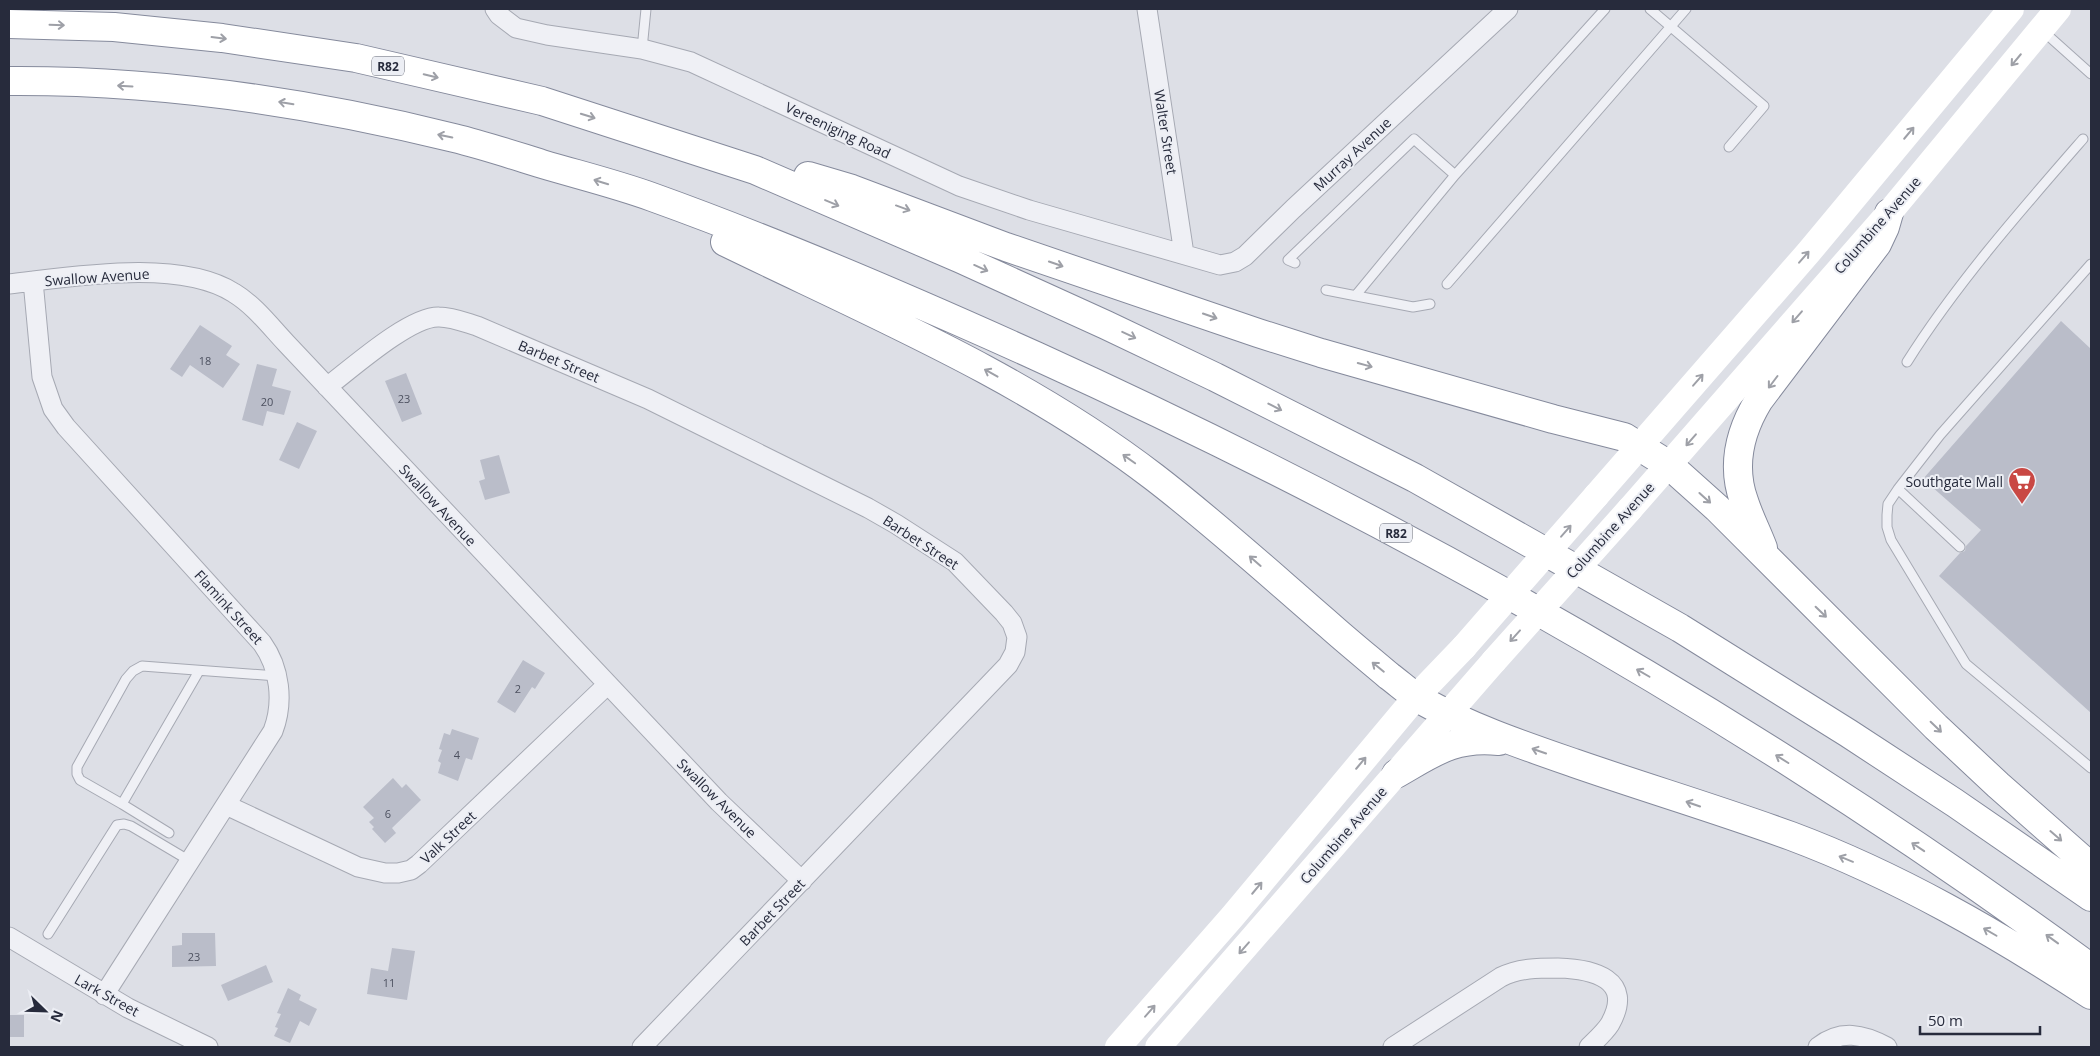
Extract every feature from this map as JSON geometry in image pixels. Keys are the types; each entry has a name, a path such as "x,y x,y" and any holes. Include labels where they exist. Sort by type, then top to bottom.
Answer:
{"highway":[{"name":"R82","path":"9,24 133,29 222,38 356,58 542,101 755,170 953,255 1106,325 1224,381 1415,478 1510,530 1697,639 1848,733 1955,803 2091,897"},
{"name":"R82","path":"9,81 42,80 149,87 264,100 325,110 456,138 648,196 806,256 919,304 1136,402 1354,510 1674,690 1848,801 2014,912 2091,968"},
{"path":"755,170 808,176 852,189 1006,246 1258,333 1321,353 1553,419 1624,437 1669,465 1717,508 1936,727 2091,867"},
{"path":"648,196 684,220 715,237 896,323 974,364 1045,403 1105,442 1152,475 1196,511 1348,642 1416,697 1448,714 1513,742 1790,836 1867,867 1937,902 2091,994"},
{"path":"1767,559 1743,499 1738,481 1738,456 1742,434 1748,417 1759,400 1877,244 1889,213"},
{"path":"1396,774 1456,742 1480,740 1513,742"}],"main road":[{"path":"1118,1047 1232,917 1416,697 1464,647 1808,253 2011,9"},
{"name":"Columbine Avenue","path":"1158,1047 1494,661 1669,465 1889,213 2058,9"}],"street":[{"name":"Vereeniging Road","path":"495,9 499,15 516,28 548,35 642,49 691,62 959,186 1029,210 1184,254"},
{"name":"Walter Street","path":"1147,9 1184,254"},
{"name":"Murray Avenue","path":"1184,254 1220,265 1235,262 1245,256 1300,202 1508,9"},
{"name":"Swallow Avenue","path":"9,284 156,272 218,284 235,294 253,308 607,686 719,802 802,881"},
{"name":"Flamink Street","path":"33,282 42,377 53,409 66,427 132,501 248,627 270,654 277,676 278,720 273,731 104,995"},
{"name":"Barbet Street","path":"327,387 407,327 423,319 437,317 454,318 494,333 648,399 868,508 949,558 976,582 1012,623 1017,637 1016,652 1012,659 642,1047"},
{"name":"Valk Street","path":"226,805 358,867 384,873 398,873 411,870 420,864 607,686"},
{"name":"Lark Street","path":"9,937 104,995 208,1047"},
{"path":"1393,1047 1501,977 1518,970 1568,968 1595,972 1603,976 1614,988 1617,1005 1614,1016 1608,1026 1589,1047"},
{"path":"1818,1047 1835,1037 1852,1034 1873,1039 1887,1047"}],"lane":[{"path":"642,49 646,9"},
{"path":"1356,295 1455,175 1605,9"},
{"path":"1650,9 1764,106 1729,147"},
{"path":"1447,284 1686,9"},
{"path":"2042,30 2091,74"},
{"path":"1295,263 1288,260 1414,139 1455,175"},
{"path":"1907,362 1930,324 1956,291 2083,139"},
{"path":"2091,264 1940,435 1888,504 1887,515 1887,527 1891,540 1966,664 2091,768"},
{"path":"1326,290 1413,308 1430,304"},
{"path":"1898,489 1960,547"},
{"path":"169,833 80,780 77,774 77,767 126,679 133,671 142,666 277,676"},
{"path":"122,804 199,671"},
{"path":"48,934 117,825 131,826 190,860"}],"building":[{"name":"Southgate Mall","path":"2061,321 2091,349 2091,713 1939,576 1960,553 1965,551 1966,546 1981,530 1923,479"},
{"path":"200,325 232,346 226,355 240,364 223,388 190,365 182,377 170,369"},
{"path":"257,364 277,369 272,386 291,391 284,415 267,411 263,426 242,420"},
{"path":"406,373 422,414 402,422 385,381"},
{"path":"297,422 317,431 299,469 279,460"},
{"path":"499,455 510,493 485,500 479,481 485,479 480,460"},
{"path":"523,660 545,673 535,689 532,687 515,713 497,702"},
{"path":"452,729 479,738 472,760 466,758 458,781 438,773 441,763 438,761 442,750 439,749 444,733 450,735"},
{"path":"393,778 402,788 406,784 421,800 392,828 396,833 385,843 372,829 374,827 369,822 374,818 363,807"},
{"path":"182,933 215,933 216,966 172,967 172,946 182,945"},
{"path":"392,948 415,951 407,1000 367,994 371,968 388,971"},
{"path":"266,965 273,982 228,1001 221,985"},
{"path":"288,988 301,995 299,1000 317,1009 309,1026 300,1021 290,1043 274,1036 278,1028 275,1027 281,1014 277,1013"},
{"path":"9,1015 24,1015 24,1037 9,1037"}],"place":[{"name":"Southgate Mall","path":"2022,505"}]}
